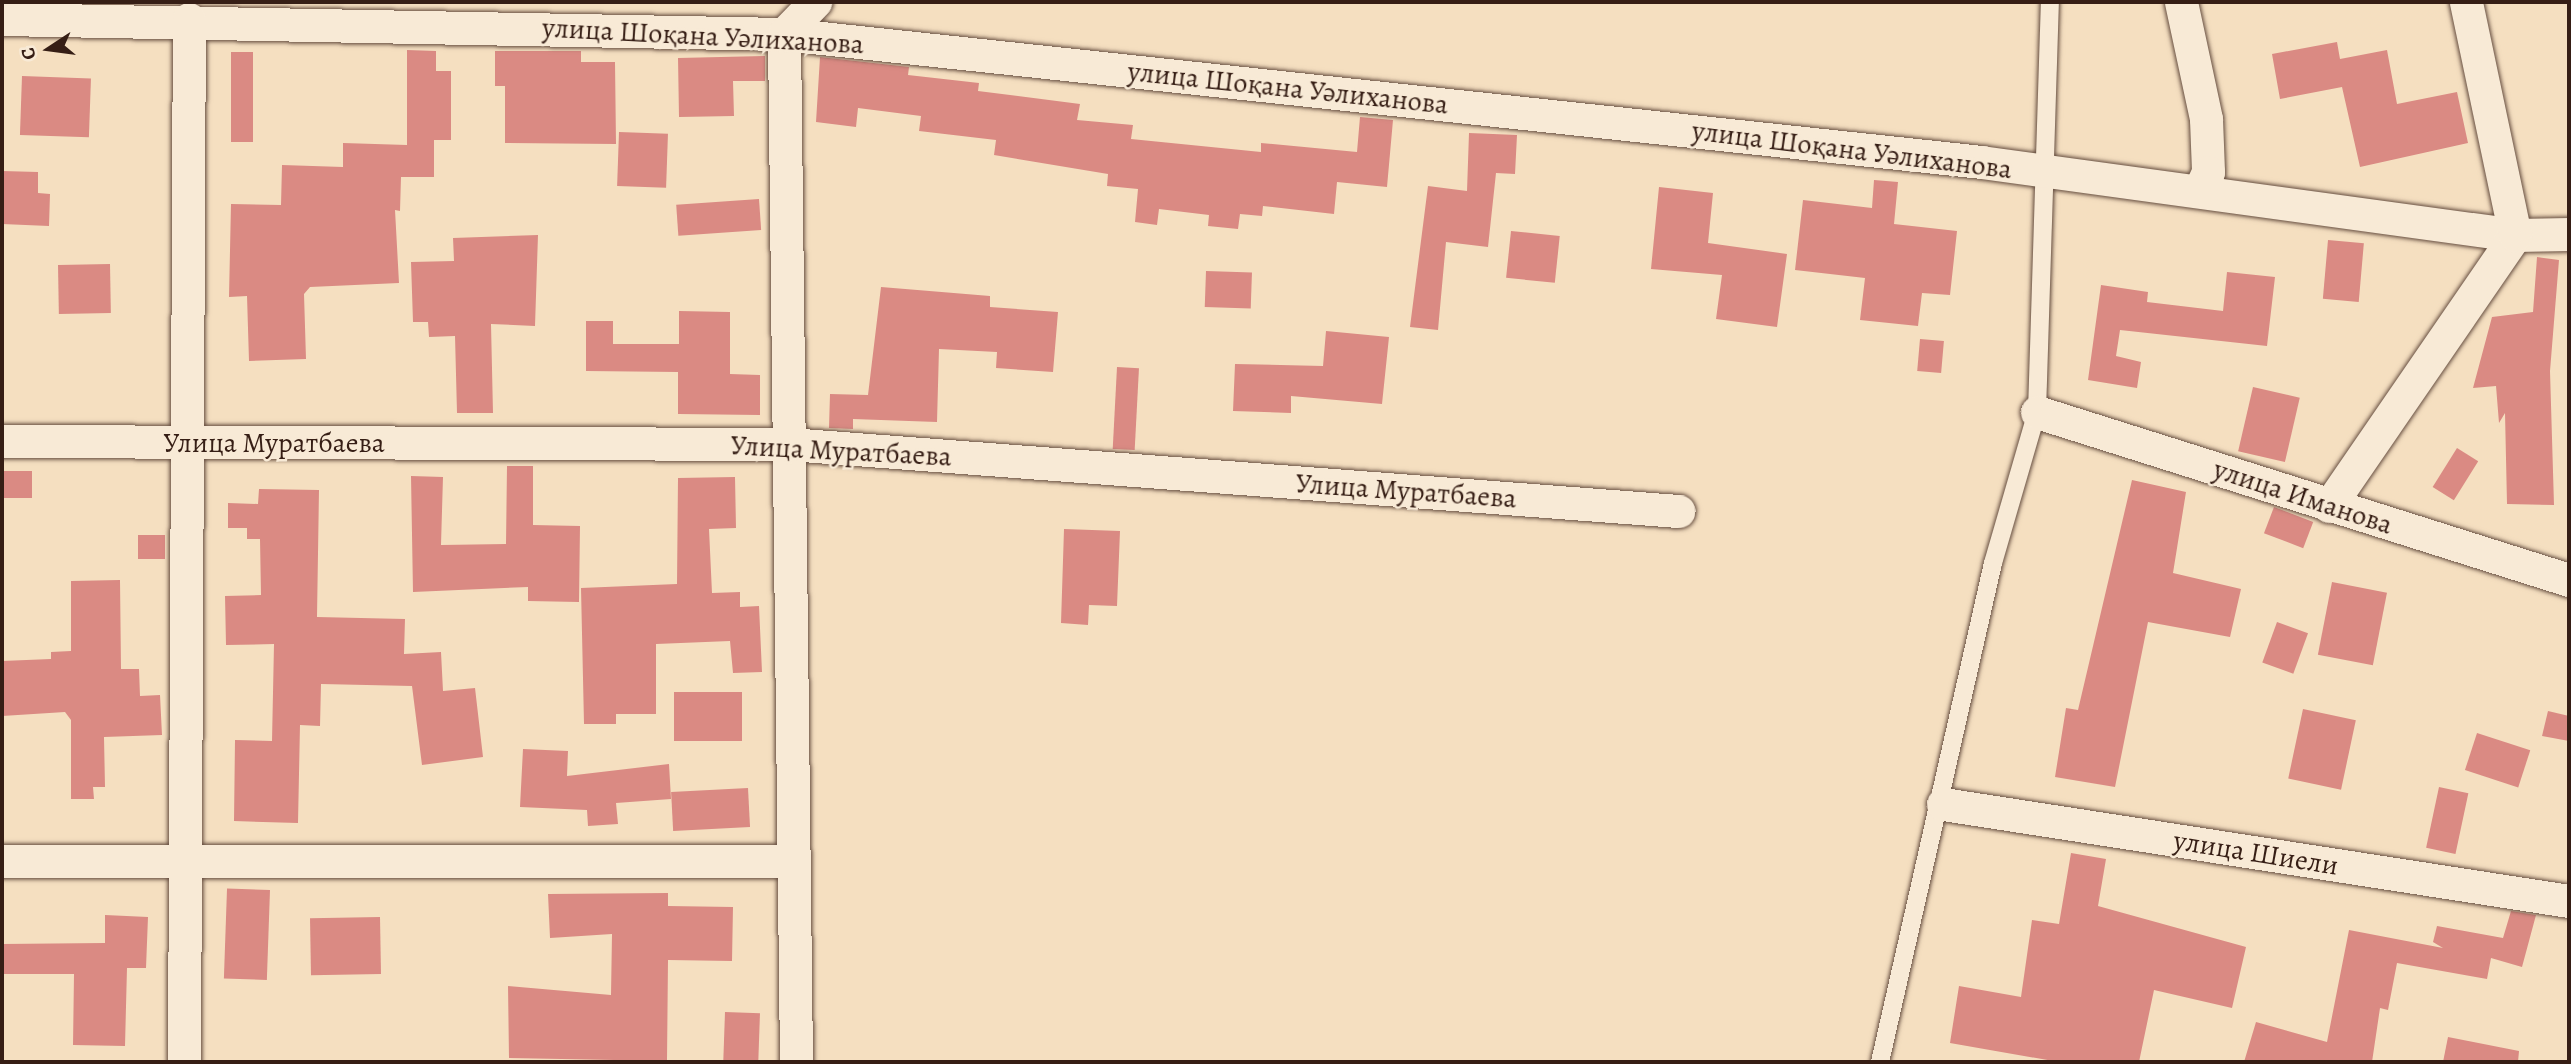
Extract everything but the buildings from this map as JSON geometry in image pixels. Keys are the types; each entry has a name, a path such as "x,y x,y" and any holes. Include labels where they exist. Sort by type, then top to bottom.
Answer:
{"street":[{"path":"796,1062 784,34 816,2"},
{"path":"2181,2 2206,119 2208,173 2199,191"},
{"path":"2329,506 2515,235 2466,2"},
{"name":"улица Шоқана Уәлиханова","path":"2,19 189,19 784,34 2199,191 2515,235 2569,234"},
{"path":"184,1062 189,19"},
{"name":"улица Иманова","path":"2037,412 2569,580"},
{"name":"Улица Муратбаева","path":"2,442 789,444 1678,511"},
{"name":"улица Шиели","path":"1943,804 2569,901"},
{"path":"2,861 794,861"}],"lane":[{"path":"1880,1062 1943,804 1993,563 2037,412 2048,214 2043,173 2050,2"}]}
